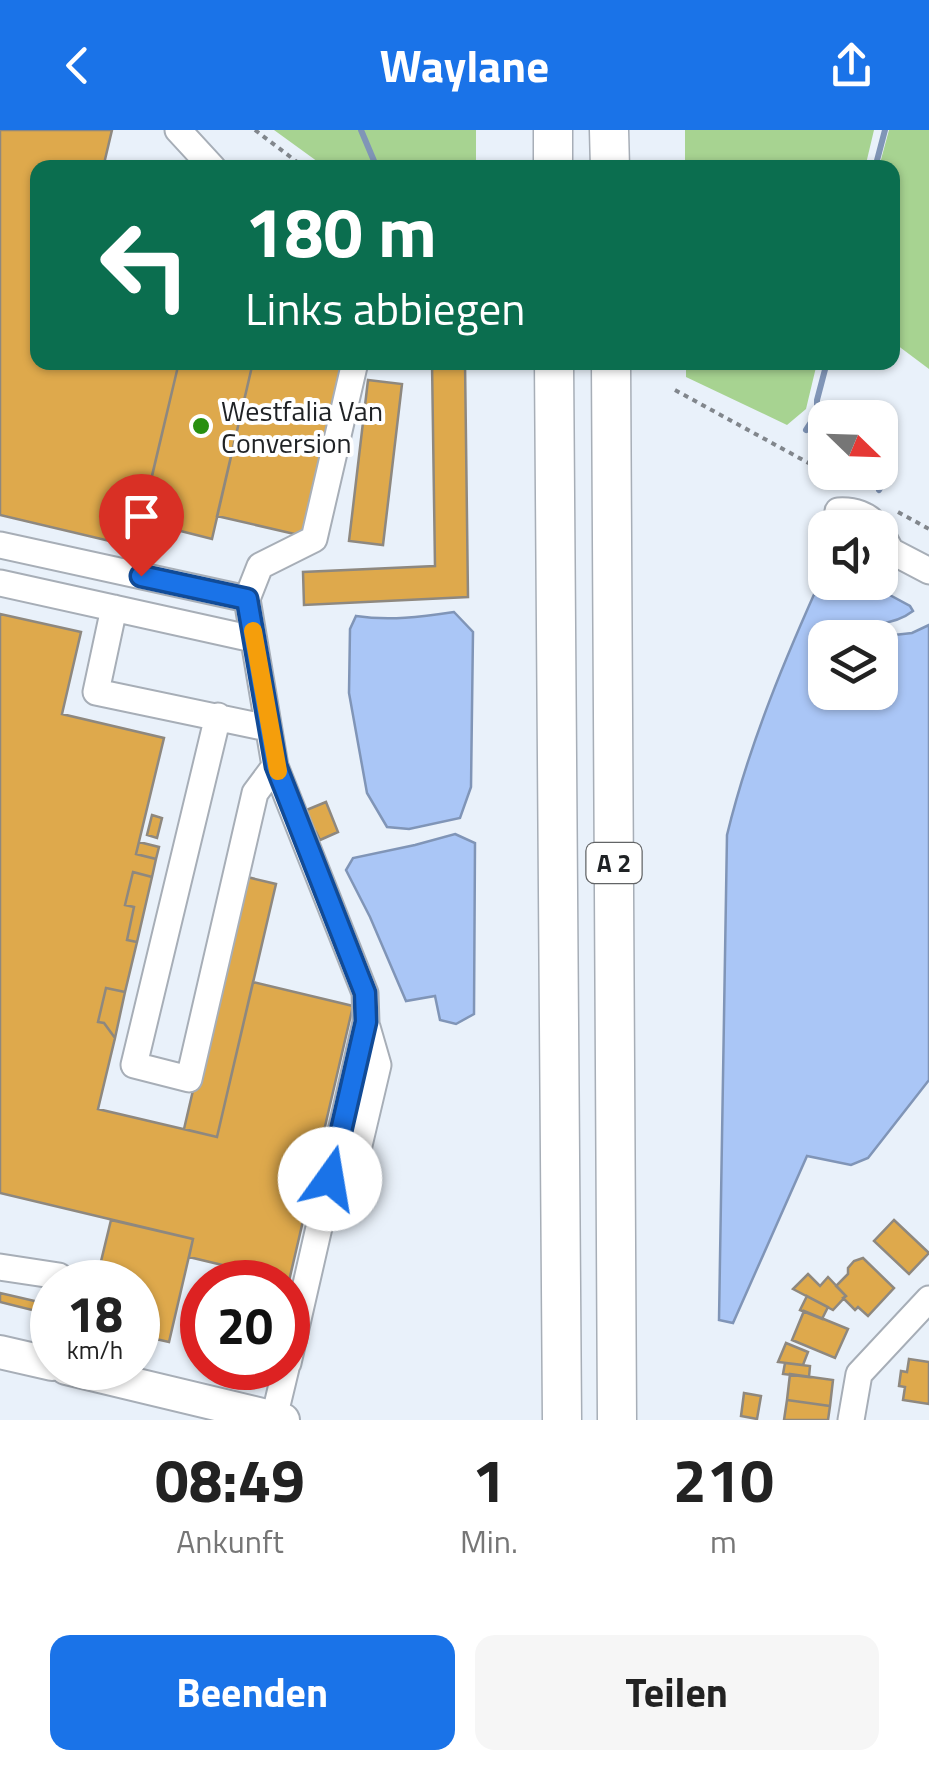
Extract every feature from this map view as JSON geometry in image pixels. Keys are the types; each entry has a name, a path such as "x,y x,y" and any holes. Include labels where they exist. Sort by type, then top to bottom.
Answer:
{"highway":[{"path":"553,130 553,160"},
{"path":"610,130 610,160"},
{"name":"A 2","path":"554,370 562,1420"},
{"name":"A 2","path":"611,370 617,1420"}],"main road":[{"path":"0,1352 30,1359"},
{"path":"155,1390 268,1418"}],"street":[{"path":"178,130 206,160"},
{"path":"310,1266 366,1022 365,993 276,766 247,599 260,566 314,539 353,370"},
{"path":"0,545 247,599"},
{"path":"898,555 929,571"},
{"path":"0,582 254,637"},
{"path":"114,608 96,692 258,726 268,724"},
{"path":"218,716 134,1065 189,1078 255,793 276,766"},
{"path":"0,1267 30,1272"},
{"path":"852,1420 859,1374 929,1299"},
{"path":"268,1418 278,1390"}],"path":[{"path":"255,130 294,160"},
{"path":"675,390 808,463"}],"green space":[{"path":"274,130 476,130 476,160 315,160"},
{"path":"685,130 874,130 867,160 685,160"},
{"path":"889,130 929,130 929,369 900,347 900,160 881,160"},
{"path":"686,370 815,370 806,409 787,425 686,377"}],"water":[{"path":"898,599 910,606 913,611 893,620 808,620 808,710 898,710 898,635 929,625 929,1080 868,1158 851,1165 807,1156 733,1323 719,1320 727,835 746,767 812,600"},
{"path":"454,612 473,632 471,787 460,818 409,829 387,827 367,793 349,693 350,629 356,616 393,618"},
{"path":"455,834 475,843 474,1014 456,1024 440,1020 435,996 406,1001 346,870 353,858"}],"building":[{"path":"0,130 112,130 105,160 30,160 30,370 177,370 135,547 0,515"},
{"name":"Westfalia Van Conversion","path":"177,370 251,370 212,539 161,526 168,494 149,489"},
{"path":"251,370 341,370 303,536 217,516"},
{"path":"432,370 465,370 468,597 304,605 303,572 435,566"},
{"path":"368,380 402,384 383,545 349,541"},
{"path":"149,489 168,494 161,526 141,521"},
{"path":"0,614 81,632 62,714 164,738 136,854 156,859 152,877 133,872 125,905 134,907 127,940 137,942 125,992 106,988 98,1022 104,1023 115,1038 98,1109 217,1137 253,982 353,1006 294,1260 202,1260 189,1257 193,1239 0,1193"},
{"path":"326,802 338,832 320,840 304,811"},
{"path":"152,815 162,818 157,838 147,835"},
{"path":"139,842 159,847 156,859 136,854"},
{"path":"133,872 152,877 137,942 127,940 134,907 125,905"},
{"path":"243,876 276,884 217,1137 184,1129"},
{"path":"106,988 125,992 115,1038 104,1023 98,1022"},
{"path":"111,1220 193,1239 188,1260 180,1260 180,1295 169,1342 160,1340 160,1260 101,1260"},
{"path":"894,1220 929,1253 909,1274 874,1241"},
{"path":"863,1258 894,1288 868,1316 858,1307 855,1310 836,1286 854,1261"},
{"path":"808,1274 820,1286 828,1277 846,1296 833,1310 793,1289"},
{"path":"0,1293 30,1300 30,1310 0,1302"},
{"path":"807,1296 828,1307 822,1319 800,1310"},
{"path":"804,1311 848,1329 835,1358 792,1340"},
{"path":"786,1343 808,1352 803,1365 778,1362"},
{"path":"909,1359 929,1362 929,1404 903,1400 905,1387 899,1386 901,1371 907,1372"},
{"path":"785,1363 810,1366 809,1377 783,1374"},
{"path":"790,1374 833,1380 830,1406 787,1400"},
{"path":"744,1393 761,1396 757,1419 741,1416"},
{"path":"787,1400 830,1406 828,1420 784,1420"}],"waterway":[{"path":"361,130 374,160"},
{"path":"877,160 885,130"},
{"path":"817,400 825,370"}],"slow traffic":[{"path":"253,631 278,771"}],"place":[{"name":"Westfalia Van Conversion","path":"201,426"}],"route":[{"path":"141,576 247,599 276,766 365,993 366,1022 330,1179"}]}
